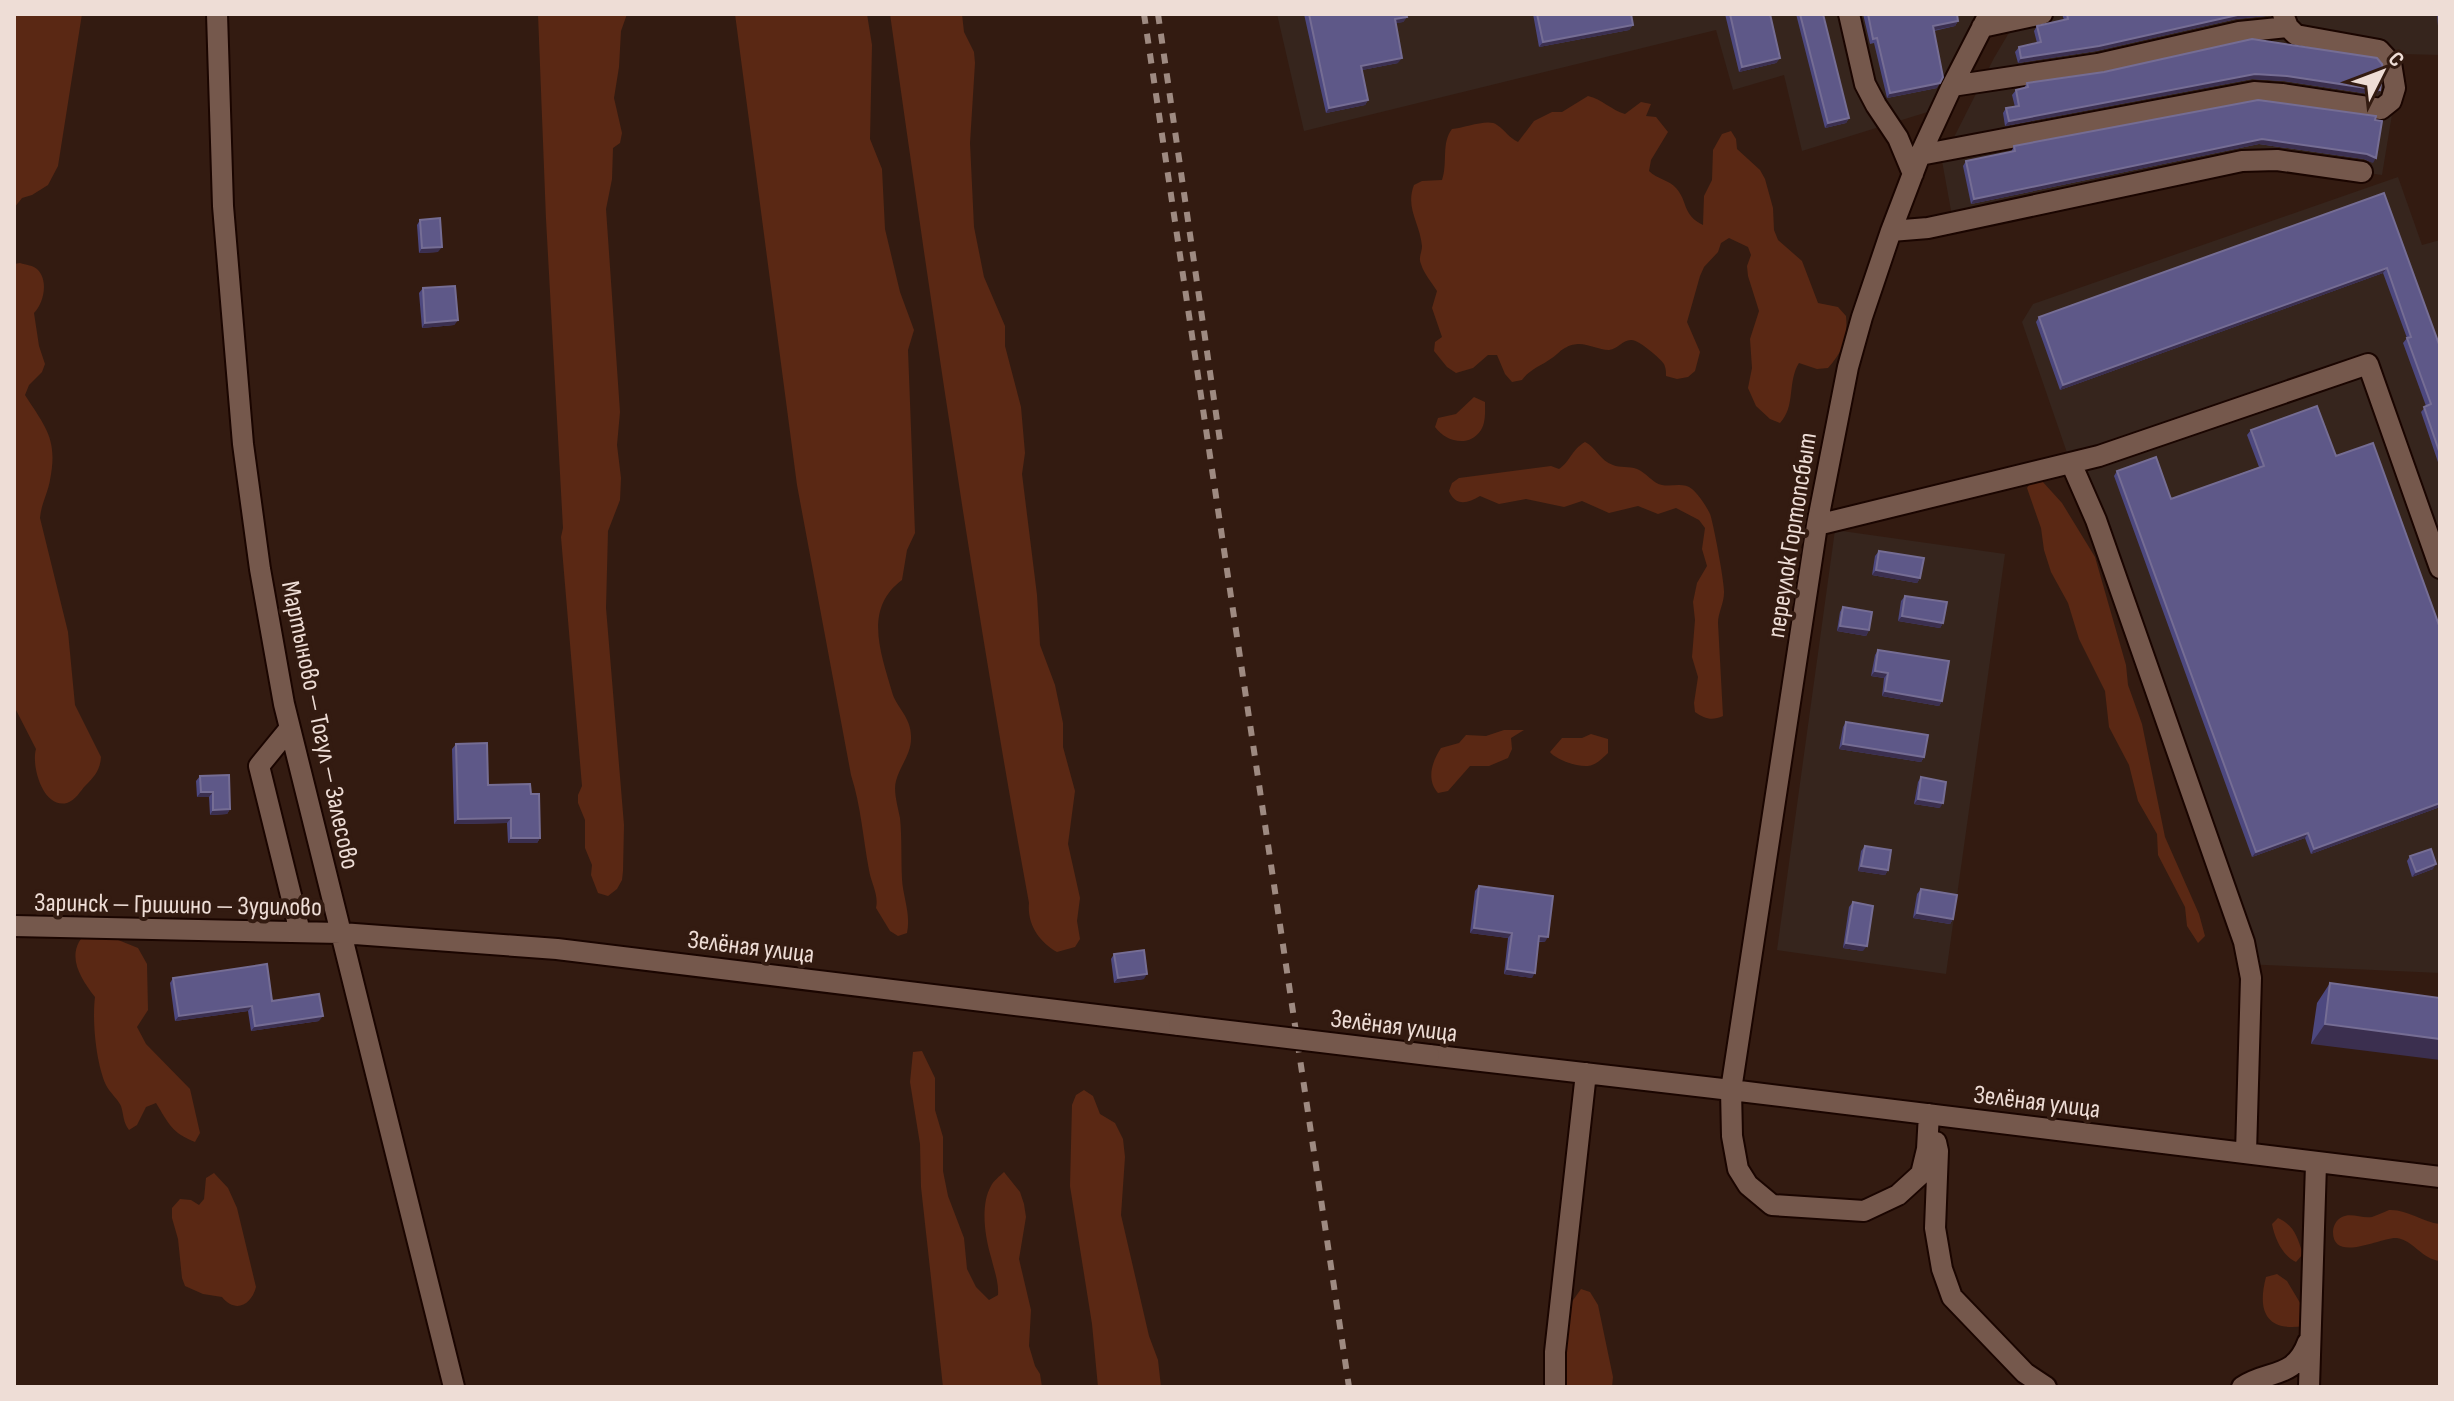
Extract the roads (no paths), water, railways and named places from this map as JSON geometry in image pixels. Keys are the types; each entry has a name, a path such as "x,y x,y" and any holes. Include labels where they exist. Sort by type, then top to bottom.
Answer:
{"street":[{"name":"Мартыново — Тогул — Залесово","path":"217,14 223,206 243,444 260,569 290,728 454,1387"},
{"path":"1849,14 1865,84 1917,165 2254,92 2381,109 2391,101 2395,88 2391,63 2379,50 2296,35 2286,21 2098,64 1952,86"},
{"path":"1986,20 2042,14"},
{"name":"переулок Гортопсбыт","path":"1929,1114 1927,1149 1921,1174 1898,1195 1864,1211 1772,1205 1748,1185 1738,1169 1732,1136 1731,1090 1817,525 1848,367 1891,231 1917,165 1986,20"},
{"path":"1891,231 1928,228 2242,161 2277,160 2362,172"},
{"path":"1817,525 2099,456 2368,364 2440,568"},
{"path":"2071,463 2096,520 2244,942 2251,978 2246,1153"},
{"path":"290,728 259,766 300,932"},
{"name":"Заринск — Гришино — Зудилово","path":"14,926 341,933"},
{"name":"Зелёная улица","path":"341,933 557,949 2440,1177"},
{"path":"1555,1387 1555,1352 1586,1073"},
{"path":"1929,1114 1938,1151 1935,1228 1942,1269 1952,1297 2025,1373 2046,1387"},
{"path":"2309,1387 2316,1164"},
{"path":"2242,1387 2253,1379 2272,1376 2302,1359 2311,1334"}],"railway":[{"path":"1144,14 1349,1387"},
{"path":"1158,14 1220,441"}]}
